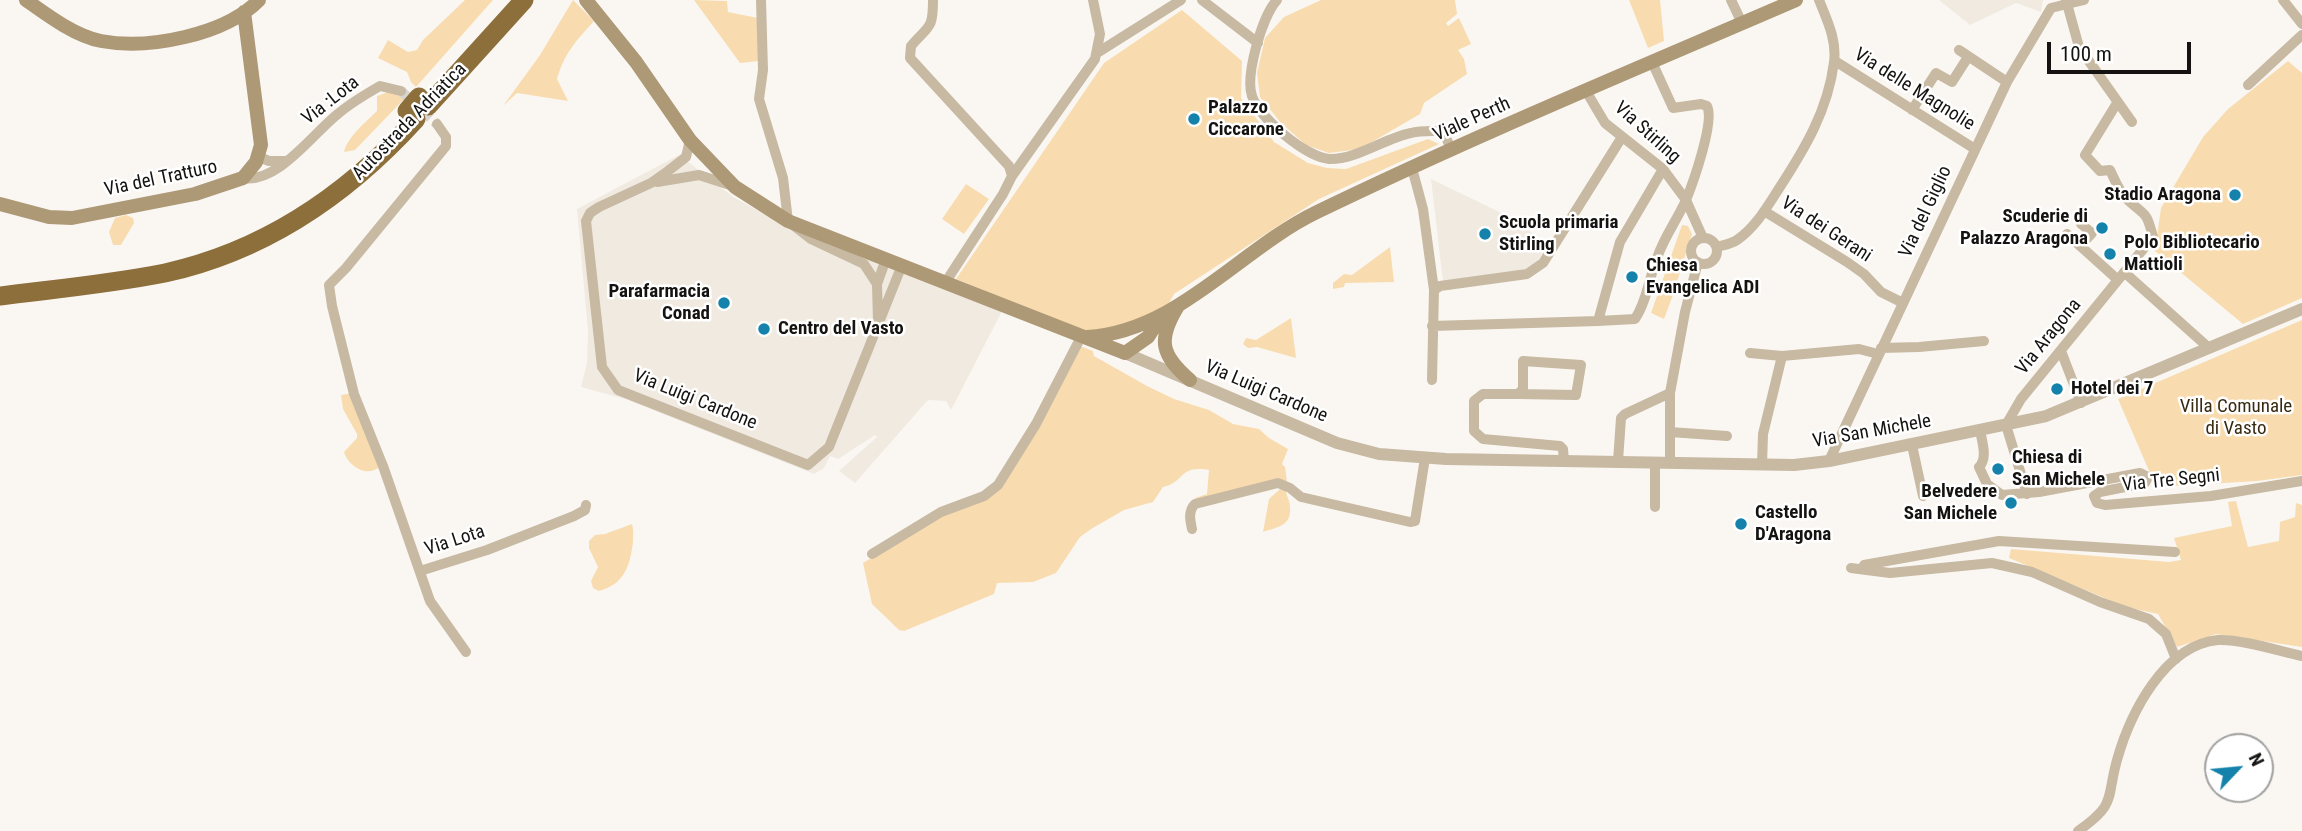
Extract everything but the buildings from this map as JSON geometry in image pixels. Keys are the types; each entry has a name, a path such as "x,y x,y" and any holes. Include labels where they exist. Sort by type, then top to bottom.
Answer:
{"highway":[{"name":"Autostrada Adriatica","path":"0,284 167,272 211,260 272,234 339,193 366,170 414,105 507,0"},
{"name":"Autostrada Adriatica","path":"414,105 524,0"},
{"name":"Autostrada Adriatica","path":"0,296 98,278"}],"main road":[{"path":"26,0 83,34 101,41 136,43 174,39 197,33 244,12 258,0"},
{"name":"Via Luigi Cardone","path":"586,0 636,62 690,140 735,187 788,221 1125,353"},
{"name":"Viale Perth","path":"1084,336 1107,336 1179,305 1313,213 1796,0"},
{"path":"244,12 259,122 259,157"},
{"name":"Via del Tratturo","path":"0,204 49,216 72,218 195,194 243,178 259,157"},
{"path":"1179,305 1167,324 1167,354 1173,365 1190,380"},
{"name":"Viale Perth","path":"1125,353 1147,337 1164,312"},
{"path":"1125,353 1126,344 1139,324"}],"street":[{"path":"761,0 763,70 759,99 783,178 788,221"},
{"path":"933,0 933,20 927,31 911,46 910,58 1009,166 1012,176"},
{"path":"945,282 1012,176 1087,72 1097,53 1099,27 1093,0"},
{"path":"1097,53 1181,0"},
{"path":"1202,0 1258,43"},
{"path":"1277,0 1270,7 1261,26 1251,80 1252,96 1266,116 1292,143 1328,159 1362,152 1411,133 1443,131 1451,151"},
{"path":"1731,0 1742,23"},
{"path":"1717,247 1737,240 1764,211 1812,135 1823,110 1835,61 1831,31 1819,0"},
{"path":"2084,0 2064,1 2079,47 2132,122"},
{"path":"2283,0 2302,24"},
{"name":"Via del Giglio","path":"1829,461 2007,82 2051,8 2064,1"},
{"path":"2248,85 2302,35"},
{"path":"1912,110 1936,73 1952,82 1964,53 2007,82"},
{"name":"Via delle Magnolie","path":"1835,61 1975,149"},
{"path":"1432,326 1635,319 1641,310 1664,240 1686,200 1704,142 1709,109 1701,104 1673,108 1652,62"},
{"name":"Via :Lota","path":"243,178 253,180 270,173 288,160 338,113 380,86 414,105"},
{"name":"Via Stirling","path":"1586,91 1605,123 1663,169 1686,200 1703,238"},
{"name":"Via Aragona","path":"2006,425 2021,399 2153,237 2148,217 2128,200 2110,170 2100,171 2085,155 2117,103"},
{"path":"420,571 354,394 329,285 446,146 446,137 437,124"},
{"path":"1434,290 1440,286 1527,274 1536,270 1622,137"},
{"name":"Via Luigi Cardone","path":"671,174 686,157 690,140"},
{"path":"259,157 276,162 288,160"},
{"name":"Via Luigi Cardone","path":"706,158 697,167 671,174 599,207 590,213 586,221 602,367 618,390 808,465 828,447 902,265"},
{"path":"1412,168 1423,209 1434,290 1432,380"},
{"path":"1598,321 1619,242 1663,169"},
{"name":"Via Luigi Cardone","path":"671,174 699,175 735,187"},
{"name":"Via dei Gerani","path":"1764,211 1847,262 1864,274 1881,292 1903,303"},
{"name":"Via Luigi Cardone","path":"788,221 811,239 864,264 877,284"},
{"path":"2080,246 2091,233 2081,224"},
{"path":"2067,234 2209,348"},
{"path":"1703,238 1711,240 1717,247 1716,256 1711,262 1698,262 1693,257 1691,248 1695,241 1703,238"},
{"name":"Via Luigi Cardone","path":"878,328 877,284 886,259"},
{"path":"1670,463 1670,393 1685,312 1698,262"},
{"name":"Via San Michele","path":"1426,458 1762,465 1829,461 2046,416 2302,309"},
{"path":"872,554 941,512 984,496 998,485 1036,424 1084,336"},
{"path":"1750,353 1782,356 1859,349 1880,351 1984,341"},
{"path":"2061,351 2081,403"},
{"name":"Via Luigi Cardone","path":"1125,353 1337,443 1379,454 1426,458"},
{"path":"1762,465 1763,434 1782,356"},
{"path":"1518,394 1523,388 1523,361 1581,365 1576,395 1483,394 1474,401 1474,431 1487,441 1560,446 1563,449 1564,461"},
{"path":"1618,461 1621,418 1670,393"},
{"path":"1980,430 1984,460 1979,467 1987,484 2002,495 2028,494 2006,425"},
{"path":"1670,432 1727,436"},
{"path":"1912,445 1923,496"},
{"path":"1192,529 1190,516 1191,508 1195,504 1278,483 1301,497 1415,521 1426,458"},
{"path":"1655,463 1655,507"},
{"name":"Via Tre Segni","path":"2028,494 2140,473 2148,477 2145,483 2100,492 2094,496 2097,503 2119,504 2211,496 2302,481"},
{"name":"Via Lota","path":"466,652 430,601 420,571 487,550 574,516 585,510 586,505"},
{"path":"2175,552 1999,541 1851,568 1890,573 1992,563 2032,572 2110,606 2149,619 2166,634 2176,659"},
{"path":"2078,831 2089,824 2109,803 2117,760 2129,725 2158,675 2176,659 2198,646 2217,640 2234,641 2302,656"}],"shaded area":[{"path":"1939,0 2043,0 2041,12 2016,3 1970,25"},
{"name":"Centro del Vasto","path":"679,155 735,198 786,226 1002,311 951,410 946,401 928,400 855,483 839,471 877,437 875,435 838,459 830,456 824,468 814,474 625,399 581,387 587,363 588,331 577,209"},
{"name":"Scuola primaria Stirling","path":"1431,179 1518,221 1547,246 1533,268 1443,282"}],"green space":[{"path":"465,0 493,0 416,87 407,72 378,58 388,40 408,52 417,50 423,40"},
{"path":"573,0 594,21 567,54 557,79 568,101 517,93 503,106 540,55"},
{"path":"694,0 727,1 728,12 758,18 759,61 740,63"},
{"path":"1321,0 1455,0 1457,14 1446,23 1448,26 1459,18 1471,44 1458,50 1464,59 1467,74 1424,103 1420,114 1360,149 1329,153 1306,145 1281,123 1260,97 1257,73 1265,38 1284,17"},
{"path":"1629,0 1660,0 1664,41 1648,48"},
{"path":"1182,10 1242,61 1241,98 1274,142 1308,163 1346,169 1428,139 1439,144 1319,199 1174,294 1164,312 1094,337 956,279 1104,63"},
{"name":"Stadio Aragona","path":"2288,61 2302,73 2302,298 2243,324 2155,251 2161,208 2203,137 2228,109"},
{"path":"391,91 406,97 355,150 344,152 353,135 377,111 377,96"},
{"path":"966,184 989,199 964,234 942,219"},
{"path":"126,215 133,218 134,223 121,245 113,245 109,232 115,218"},
{"path":"1682,225 1688,226 1692,234 1676,285 1671,289 1673,295 1664,319 1651,313"},
{"path":"1390,247 1394,282 1345,283 1344,287 1333,289 1333,283 1344,274 1352,275"},
{"path":"1291,318 1296,358 1257,347 1248,348 1243,344 1246,338 1256,340"},
{"name":"Villa Comunale di Vasto","path":"2302,320 2302,475 2257,481 2156,487 2118,399"},
{"path":"1080,346 1174,399 1209,410 1233,424 1259,429 1288,449 1282,464 1287,482 1195,501 1195,498 1207,494 1209,470 1192,470 1176,482 1163,487 1153,502 1124,510 1080,537 1056,573 1033,582 997,583 994,594 904,631 899,630 872,604 863,563 943,514 995,491"},
{"path":"353,393 380,466 375,470 359,469 350,462 344,452 357,438 357,434 343,409 341,395"},
{"path":"1280,489 1286,490 1290,505 1289,518 1282,525 1263,532 1269,499"},
{"path":"2236,501 2248,547 2279,541 2280,522 2295,517 2296,503 2302,505 2302,647 2216,634 2177,647 2158,614 2126,607 2009,558 2011,549 2169,562 2181,560 2174,538 2232,526 2228,502"},
{"path":"632,524 632,550 625,572 608,588 599,591 593,588 591,581 598,567 589,548 589,541 595,535"}],"tunnel":[{"path":"401,91 437,124"}],"place":[{"name":"Palazzo Ciccarone","path":"1194,119"},
{"name":"Stadio Aragona","path":"2235,195"},
{"name":"Scuderie di Palazzo Aragona","path":"2102,228"},
{"name":"Scuola primaria Stirling","path":"1485,234"},
{"name":"Polo Bibliotecario Mattioli","path":"2110,254"},
{"name":"Chiesa Evangelica ADI","path":"1632,277"},
{"name":"Parafarmacia Conad","path":"724,303"},
{"name":"Centro del Vasto","path":"764,329"},
{"name":"Hotel dei 7","path":"2057,389"},
{"name":"Chiesa di San Michele","path":"1998,469"},
{"name":"Belvedere San Michele","path":"2011,503"},
{"name":"Castello D'Aragona","path":"1741,524"}]}
